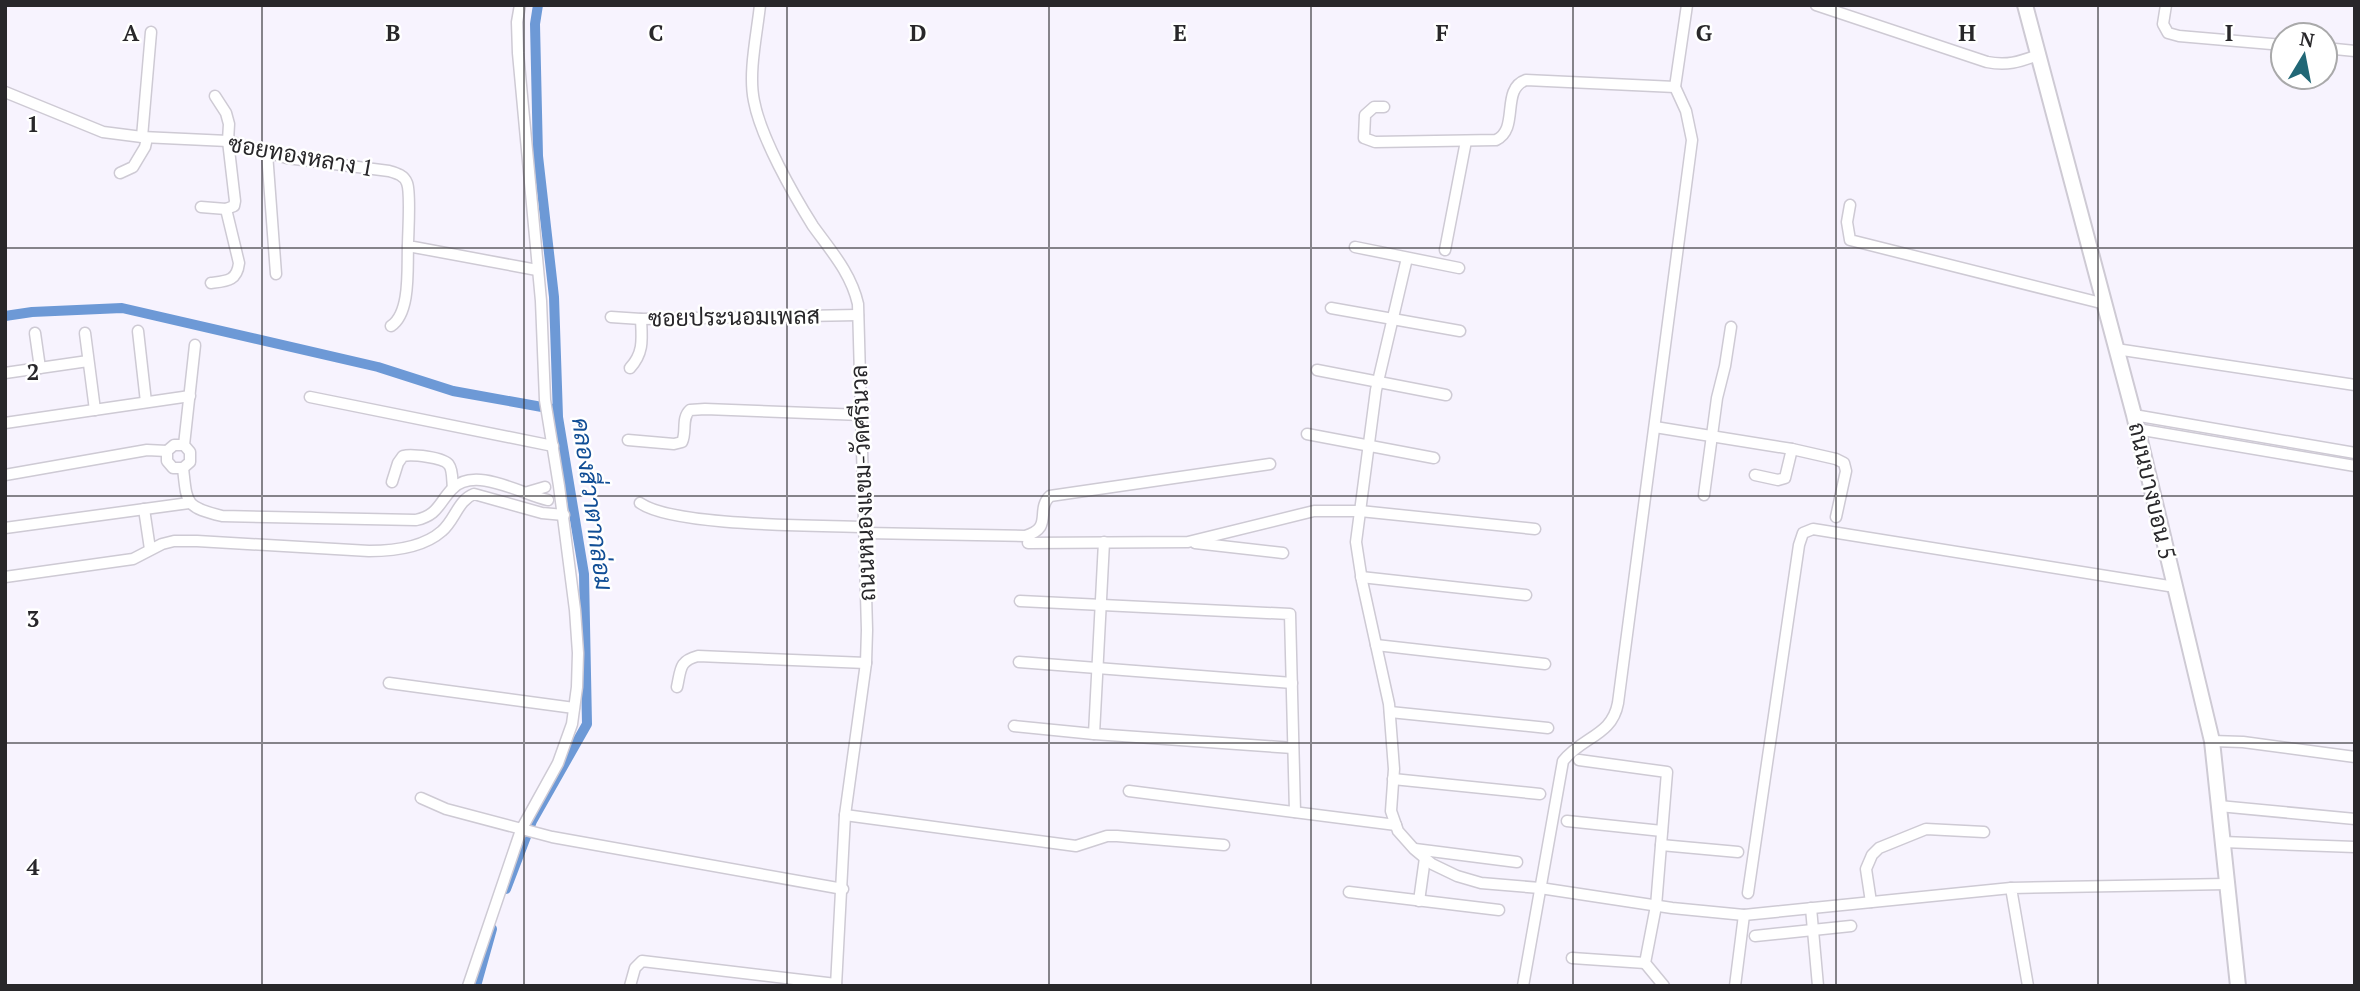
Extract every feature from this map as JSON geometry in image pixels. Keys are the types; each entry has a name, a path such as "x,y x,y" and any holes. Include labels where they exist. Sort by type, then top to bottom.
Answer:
{"main road":[{"name":"ถนนบางบอน 5","path":"2025,5 2136,422 2212,741 2238,986"}],"street":[{"path":"468,986 527,831 558,763 572,724 578,653 564,515 554,500 552,486 553,446 543,371 543,338 518,53 517,22 520,5"},
{"name":"ถนนหนองแขม-วัดศรีนวล","path":"760,5 752,78 753,100 792,190 854,285 858,315 866,663 845,815 836,985"},
{"path":"1523,986 1563,761 1570,751 1612,723 1616,713 1692,140 1676,83 1687,5"},
{"path":"1816,5 1987,62 2013,64 2038,55"},
{"path":"2166,5 2163,24 2168,33 2269,44"},
{"path":"120,173 133,167 145,147 151,32"},
{"path":"1384,107 1374,107 1365,115 1364,138 1368,141 1496,140 1507,130 1514,89 1518,83 1526,80 1676,83"},
{"name":"ซอยทองหลาง 1","path":"5,92 103,132 145,138 228,141 286,158 389,170 399,174 407,182 408,246 404,309 397,322 391,326"},
{"path":"201,207 226,209 233,206 236,194 228,141 229,124 226,113 215,96"},
{"path":"1445,250 1466,141"},
{"path":"267,153 276,274"},
{"path":"1850,205 1847,222 1850,240 2105,304"},
{"path":"211,283 231,281 238,271 239,263 226,209"},
{"path":"408,246 537,270"},
{"path":"1355,247 1460,268"},
{"path":"1407,258 1378,381 1356,542 1390,712 1394,779 1391,811 1398,831 1425,858 1457,876 1481,883 1744,915 2011,888 2227,884"},
{"path":"1331,308 1460,331"},
{"name":"ซอยประนอมเพลส","path":"611,317 641,319 858,315"},
{"path":"630,368 640,356 642,348 641,319"},
{"path":"1704,495 1717,398 1731,327"},
{"path":"138,331 146,402"},
{"path":"85,332 95,410"},
{"path":"35,333 40,368"},
{"path":"167,451 167,461 173,468 183,468 190,462 190,452 184,445 195,345"},
{"path":"2116,349 2355,386"},
{"path":"5,373 88,361"},
{"path":"1317,370 1446,395"},
{"path":"5,424 190,396"},
{"path":"310,397 553,446"},
{"path":"628,440 674,444 682,442 685,418 690,411 705,409 862,415"},
{"path":"2136,422 2244,434 2351,453 2350,465 2242,446 2136,422"},
{"path":"1655,427 1792,449 1844,463 1846,471 1834,524"},
{"path":"1307,434 1434,458"},
{"path":"2242,446 2244,434"},
{"path":"5,475 147,450 167,451 174,445 184,445"},
{"path":"1755,475 1778,480 1785,478 1792,449"},
{"path":"392,482 403,456 414,454 446,462 450,467 453,488"},
{"path":"640,503 653,510 687,518 865,530 1025,536 1042,527 1046,500 1050,496 1270,464"},
{"path":"183,468 189,503 222,516 416,520 435,512 460,483 472,481 492,482 528,492 536,498 554,500"},
{"path":"528,492 552,486"},
{"path":"5,577 133,559 150,549 174,541 369,551 397,549 425,541 442,531 462,502 474,494 542,513 564,515"},
{"path":"5,528 189,503"},
{"path":"144,509 150,549"},
{"path":"1188,542 1314,511 1360,511 1535,529"},
{"path":"1748,893 1798,545 1803,533 1834,524 2175,587"},
{"path":"1094,734 1104,542"},
{"path":"1028,543 1188,542 1283,553"},
{"path":"1361,577 1526,595"},
{"path":"1020,601 1290,614 1295,812"},
{"path":"1376,645 1545,664"},
{"path":"677,687 681,666 687,659 698,656 866,663"},
{"path":"1019,662 1292,683"},
{"path":"389,683 574,708"},
{"path":"1390,712 1548,728"},
{"path":"1014,726 1293,748"},
{"path":"2212,741 2243,742 2355,757"},
{"path":"1579,760 1667,772 1656,906 1645,963"},
{"path":"1394,779 1539,794"},
{"path":"1129,791 1396,825"},
{"path":"421,798 438,807 552,837 843,889"},
{"path":"2219,806 2355,819"},
{"path":"845,815 1076,846 1107,836 1224,845"},
{"path":"1567,821 1662,831"},
{"path":"1871,902 1866,869 1872,855 1879,848 1926,829 1984,832"},
{"path":"2223,842 2355,847"},
{"path":"1661,845 1738,852"},
{"path":"1414,849 1517,862"},
{"path":"1419,901 1425,858"},
{"path":"2011,888 2028,986"},
{"path":"1349,892 1499,910"},
{"path":"1811,908 1818,986"},
{"path":"1735,986 1744,915"},
{"path":"1755,936 1851,926"},
{"path":"1572,958 1645,963 1664,986"},
{"path":"630,986 635,968 642,961 836,985"}],"waterway":[{"name":"คลองสี่วาตากล่อม","path":"506,889 532,821 587,724 584,574 558,417 554,297 538,156 535,24 538,5"},
{"path":"5,316 32,312 122,308 378,367 453,391 553,409"},
{"name":"คลองสี่วาตากล่อม","path":"476,986 492,929"}]}
